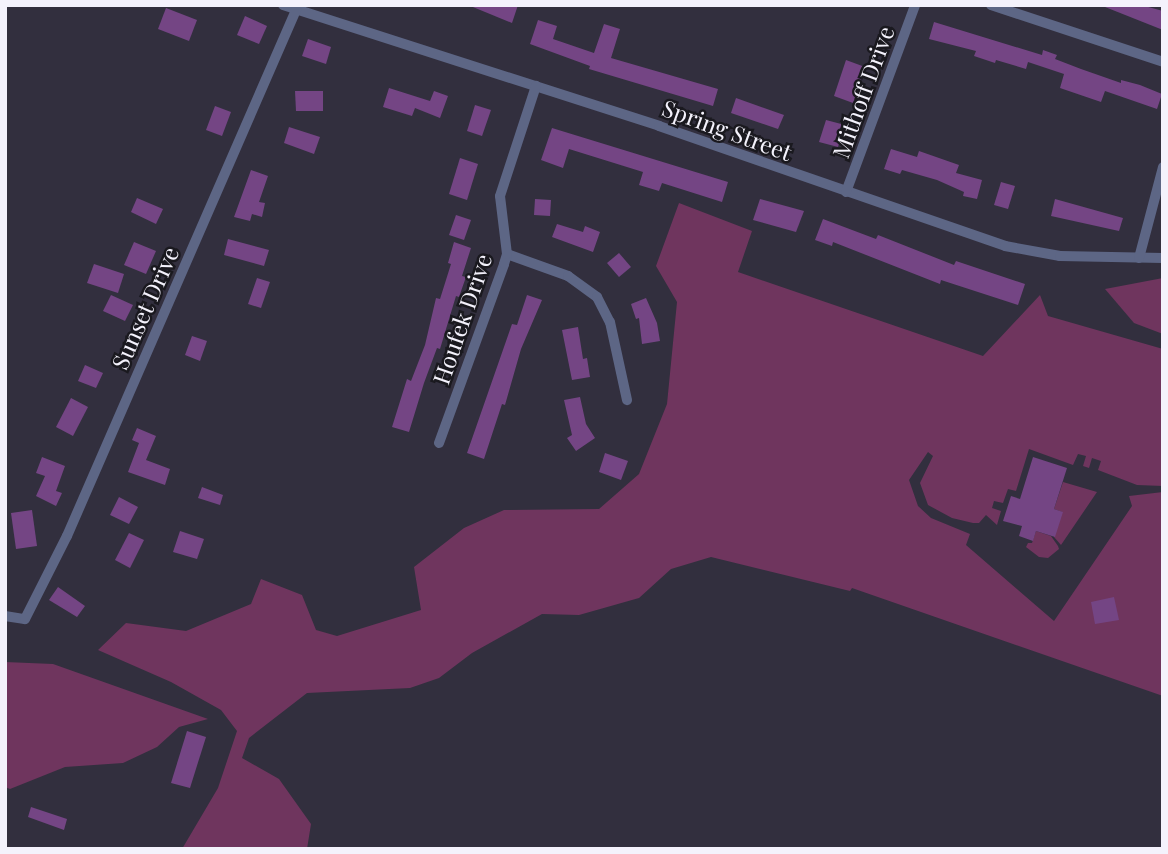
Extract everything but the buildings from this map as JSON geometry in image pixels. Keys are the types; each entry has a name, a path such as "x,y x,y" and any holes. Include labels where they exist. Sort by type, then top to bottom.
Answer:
{"street":[{"name":"Spring Street","path":"283,5 536,86 846,192 1035,253 1163,258"},
{"name":"Mithoff Drive","path":"846,192 915,5"},
{"path":"991,5 1163,62"},
{"name":"Sunset Drive","path":"5,616 25,619 68,536 296,10"},
{"name":"Houfek Drive","path":"439,443 507,254 500,196 536,86"},
{"path":"1139,258 1163,167"},
{"path":"507,254 568,276 597,298 610,322 626,400"}],"shaded area":[{"path":"679,203 752,231 738,272 983,356 1040,295 1048,316 1163,349 1163,486 1137,485 1098,470 1101,461 1092,458 1089,468 1083,466 1086,456 1078,454 1073,465 1029,449 1016,491 1008,489 1003,503 994,501 992,508 1001,511 997,525 986,515 979,523 973,523 952,518 928,505 920,483 933,456 928,452 909,480 918,506 931,518 970,534 966,545 1054,621 1132,506 1129,496 1163,492 1163,696 852,588 850,591 711,557 671,569 639,598 579,615 542,614 472,653 439,678 410,688 307,693 249,738 242,758 279,779 311,824 307,849 182,849 218,788 237,731 221,710 171,682 98,650 126,623 186,631 251,604 261,579 302,595 316,630 337,636 421,610 414,567 464,528 504,510 599,509 639,474 667,404 677,302 656,266"},
{"path":"1163,278 1163,334 1134,323 1105,289"},
{"path":"1063,482 1097,492 1061,545 1054,537 1062,512 1054,509"},
{"path":"1036,531 1051,536 1058,546 1059,549 1048,558 1039,557 1026,547 1028,543 1032,543"},
{"path":"5,662 53,664 208,719 179,727 157,747 123,763 65,767 10,789 5,787"}]}
